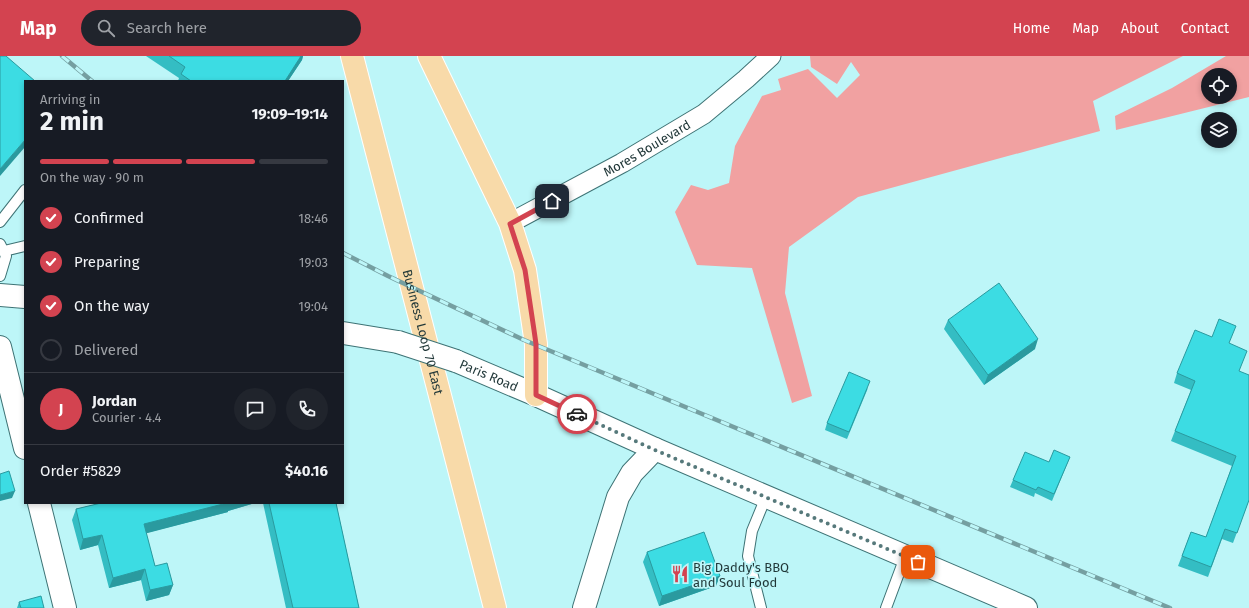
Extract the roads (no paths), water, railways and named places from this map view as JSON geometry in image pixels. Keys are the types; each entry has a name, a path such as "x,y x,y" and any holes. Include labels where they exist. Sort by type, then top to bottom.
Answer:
{"main road":[{"name":"Business Loop 70 East","path":"352,56 492,603"},
{"path":"429,56 510,224 525,270 536,344 536,395"},
{"path":"0,294 24,297"},
{"name":"Paris Road","path":"344,333 398,342 456,361 536,395 655,450 1026,608"},
{"path":"0,347 24,444"},
{"path":"584,608 618,497 632,473 655,450"},
{"path":"39,504 65,608"}],"street":[{"name":"Mores Boulevard","path":"510,224 622,163 704,114 771,56"}],"lane":[{"path":"0,222 24,191"},
{"path":"0,276 6,256 2,247 24,246"},
{"path":"760,608 748,556 752,531 766,497"},
{"path":"886,608 905,557"}],"railway":[{"path":"62,56 91,80"},
{"path":"344,254 388,276 524,340 1170,608"}],"place":[{"name":"Big Daddy's BBQ and Soul Food","path":"680,574"}]}
